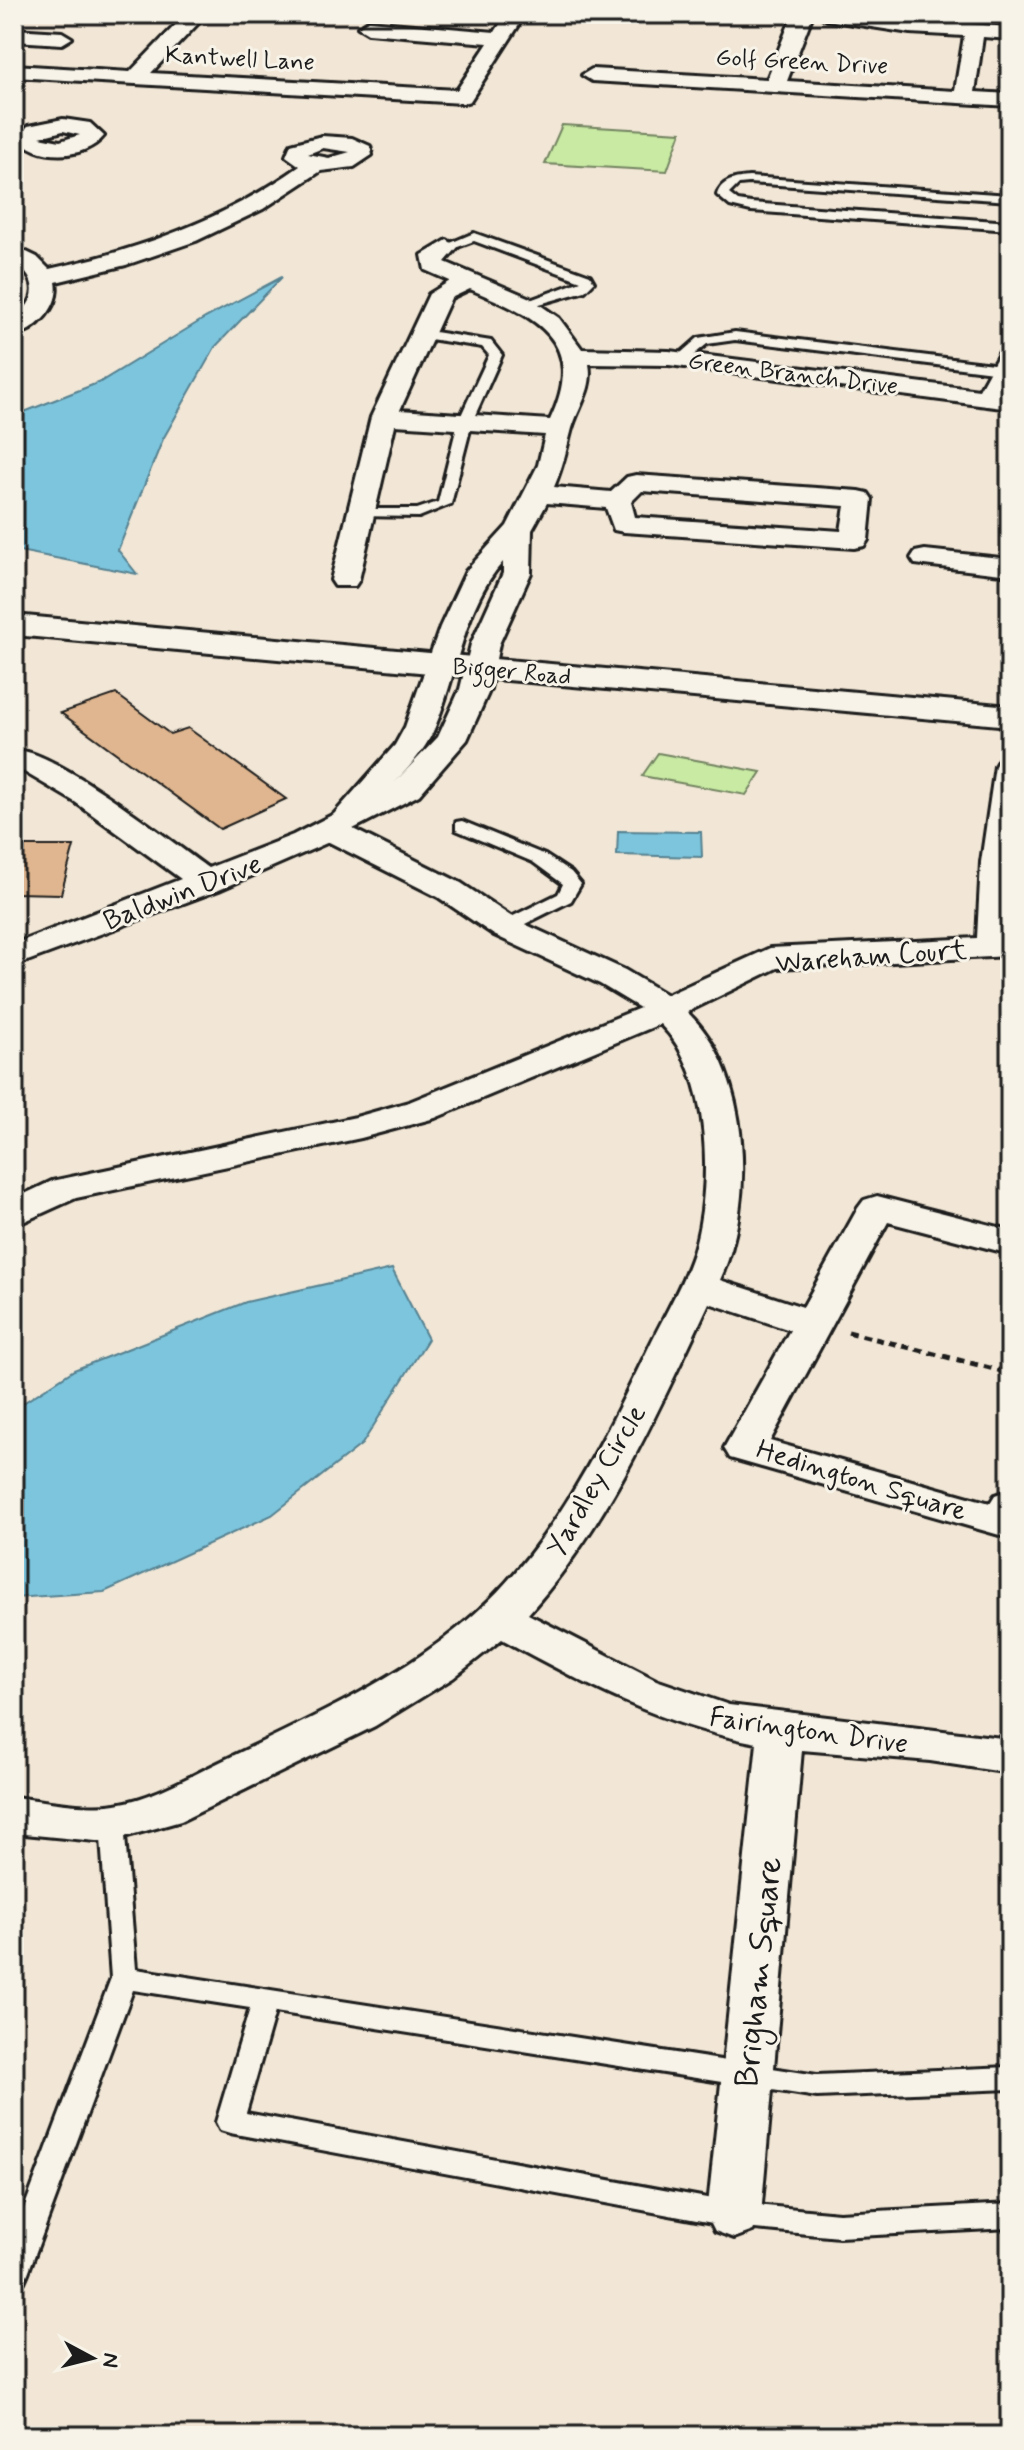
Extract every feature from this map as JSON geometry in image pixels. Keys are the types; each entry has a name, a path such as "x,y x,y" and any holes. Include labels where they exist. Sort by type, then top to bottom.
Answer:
{"street":[{"path":"135,78 197,14"},
{"path":"775,85 803,14"},
{"path":"827,14 900,26 1010,33"},
{"name":"Kantwell Lane","path":"14,71 463,97 504,32 368,27"},
{"path":"964,97 974,32"},
{"path":"14,35 62,38"},
{"name":"Golf Green Drive","path":"592,75 1010,100"},
{"path":"14,158 30,141"},
{"path":"45,277 114,261 203,231 262,203 317,164"},
{"path":"447,247 433,255 433,265 526,306 563,335 575,356 578,372 575,394 559,428 551,465 518,530"},
{"path":"14,253 45,277 48,290 37,311 14,329"},
{"path":"345,580 384,417 441,294 471,280"},
{"name":"Green Branch Drive","path":"575,356 680,359 999,399"},
{"path":"999,399 1006,362"},
{"path":"384,417 559,428"},
{"path":"538,494 617,501 636,483 859,499 854,540 624,524 617,501"},
{"name":"Baldwin Drive","path":"327,830 408,749 420,727 446,652 480,571 518,530"},
{"name":"Baldwin Drive","path":"14,956 207,883 327,830 408,788 452,740 475,689 482,656 517,573 518,530"},
{"path":"925,558 1010,567"},
{"name":"Bigger Road","path":"14,602 1010,716"},
{"name":"Bigger Road","path":"14,625 446,652"},
{"name":"Bigger Road","path":"482,656 1010,691"},
{"path":"17,753 86,795 207,883"},
{"name":"Wareham Court","path":"664,1010 770,958 1001,946 1010,766"},
{"name":"Yardley Circle","path":"14,1815 112,1824 149,1816 336,1727 385,1700 447,1659 498,1617 535,1578 568,1534 660,1365 712,1254 719,1220 717,1092 703,1053 664,1010 603,970 505,927 440,916 327,830"},
{"path":"14,1214 65,1189 361,1127 422,1110 664,1010"},
{"name":"Hedington Square","path":"1010,1242 877,1208 745,1448 1003,1521 1010,1505"},
{"path":"697,1286 813,1324"},
{"name":"Fairington Drive","path":"498,1617 647,1696 692,1712 781,1730 1006,1754"},
{"name":"Brigham Square","path":"734,2215 781,1730"}],"lane":[{"path":"1010,198 749,180 736,181 724,190 723,195 734,204 751,207 1010,226"},
{"path":"447,247 474,237 586,278 588,282 581,288 526,306"},
{"path":"361,513 419,513 444,504 465,422 496,355 486,344 422,334"},
{"path":"680,359 703,341 735,336 1006,362"},
{"path":"462,826 544,862 568,875 572,884 565,897 558,902 505,927"},
{"path":"14,2273 124,1978 112,1824"},
{"path":"124,1978 817,2086 1010,2078"},
{"path":"265,2001 230,2122 734,2215 839,2225 1010,2216"}],"path":[{"path":"813,1324 1010,1373"}],"green space":[{"path":"562,125 681,132 667,171 545,164"},
{"path":"658,753 761,772 746,795 642,776"}],"water":[{"path":"282,277 215,347 163,439 118,550 137,574 14,550 14,416 100,382 205,318"},
{"path":"618,831 701,832 702,857 617,855"},
{"path":"392,1269 428,1339 362,1444 272,1515 104,1592 14,1598 14,1409 74,1370 246,1302"}],"building":[{"path":"116,694 170,734 188,728 286,799 220,829 61,713"},
{"path":"14,846 74,846 61,894 14,893"}]}
